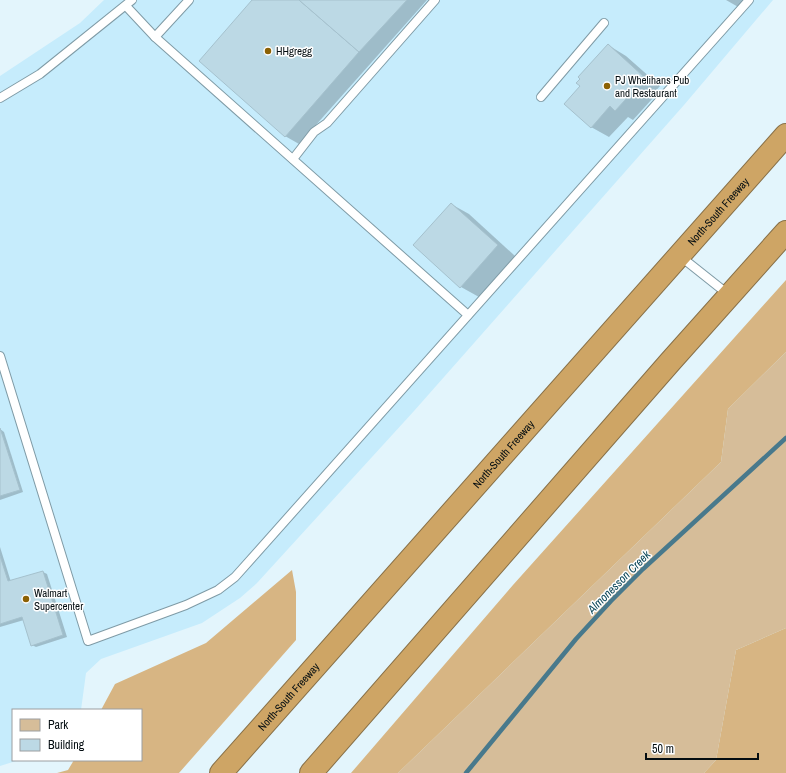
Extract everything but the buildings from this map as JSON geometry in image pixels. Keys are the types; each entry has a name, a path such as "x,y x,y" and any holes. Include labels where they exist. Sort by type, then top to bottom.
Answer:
{"highway":[{"name":"North-South Freeway","path":"221,773 786,135"},
{"path":"311,773 786,232"}],"lane":[{"path":"155,38 189,0"},
{"path":"293,159 314,132 327,123 435,0"},
{"path":"0,356 88,641 186,605 218,590 235,577 749,0"},
{"path":"0,98 40,74 129,3 155,38 468,315"},
{"path":"541,97 604,23"},
{"path":"680,256 729,296"}],"shaded area":[{"path":"104,0 773,0 684,105 414,411 257,583 240,598 202,623 101,659 86,673 81,709 12,709 12,761 16,761 0,766 0,76 80,23"},
{"path":"786,280 786,352 728,409 721,462 398,773 351,773 513,585"},
{"path":"292,570 296,592 296,640 179,773 57,773 68,770 73,761 142,761 142,709 102,709 115,684 206,643"},
{"path":"786,628 786,773 704,773 716,760 736,650"}],"green space":[{"path":"786,352 786,628 736,650 716,760 704,773 398,773 721,462 728,409"}],"waterway":[{"name":"Almonesson Creek","path":"466,773 576,639 611,601 643,569 786,438"}],"place":[{"name":"HHgregg","path":"268,51"},
{"name":"PJ Whelihans Pub and Restaurant","path":"607,86"},
{"name":"Walmart Supercenter","path":"26,599"}]}
